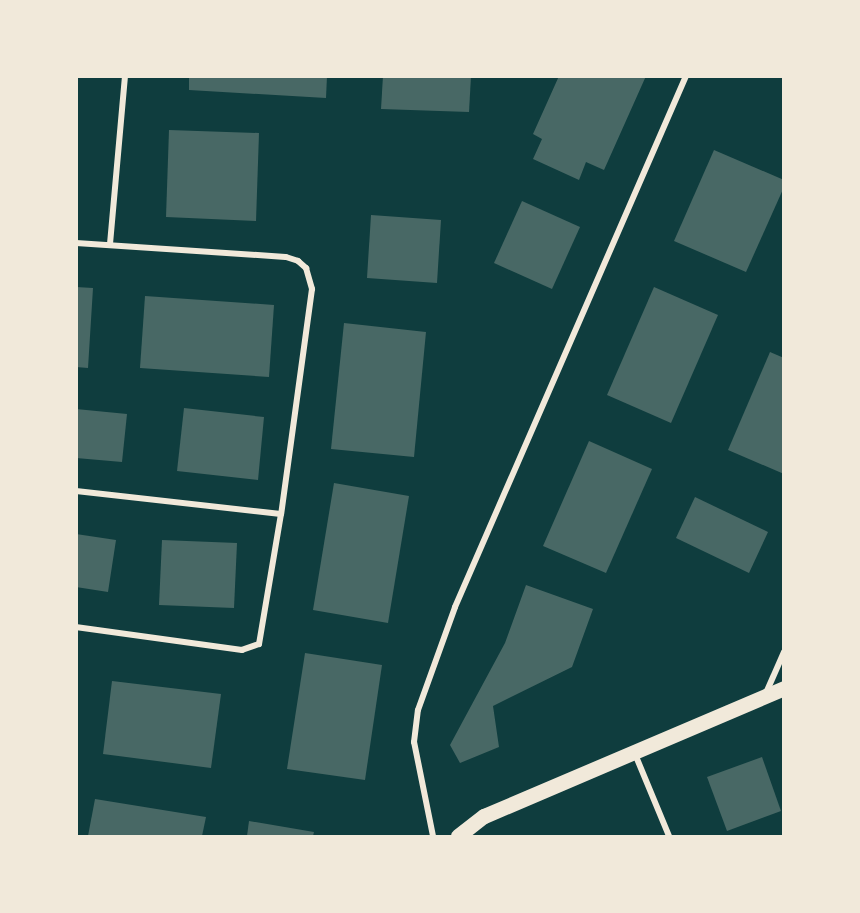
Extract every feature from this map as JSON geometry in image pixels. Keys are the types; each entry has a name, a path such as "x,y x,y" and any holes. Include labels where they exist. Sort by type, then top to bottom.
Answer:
{"main road":[{"path":"458,837 484,816 783,688"}],"street":[{"path":"110,244 125,76"},
{"path":"433,837 414,742 418,710 455,607 686,76"},
{"path":"76,243 286,257 298,261 306,268 312,289 261,639 254,647 243,650 76,627"},
{"path":"76,491 281,514"},
{"path":"765,696 783,652"},
{"path":"634,752 669,837"}],"building":[{"path":"189,76 327,76 326,98 189,90"},
{"path":"383,76 471,76 469,112 381,109"},
{"path":"559,76 646,76 604,170 586,162 579,180 533,159 542,139 533,134"},
{"path":"169,130 259,133 256,221 166,217"},
{"path":"714,150 784,180 784,187 746,272 674,241"},
{"path":"522,201 580,227 552,289 494,263"},
{"path":"371,215 441,220 437,283 367,278"},
{"path":"76,287 93,288 88,368 76,367"},
{"path":"654,287 718,315 671,423 607,395"},
{"path":"145,296 274,305 269,377 140,368"},
{"path":"344,323 426,332 414,457 331,449"},
{"path":"770,352 784,358 784,474 728,450"},
{"path":"184,408 264,417 258,480 177,471"},
{"path":"76,409 127,414 122,462 76,458"},
{"path":"589,441 652,469 606,573 543,546"},
{"path":"334,483 409,496 388,623 313,610"},
{"path":"695,497 768,532 749,573 676,538"},
{"path":"76,534 116,540 108,592 76,587"},
{"path":"162,540 237,543 234,608 159,605"},
{"path":"526,585 593,609 572,667 493,706 499,747 460,763 450,745 505,643"},
{"path":"305,653 382,665 365,780 287,769"},
{"path":"112,681 221,694 211,768 103,754"},
{"path":"762,757 781,811 727,831 707,777"},
{"path":"95,799 206,817 202,836 88,836"},
{"path":"249,821 314,832 313,836 247,836"}]}
